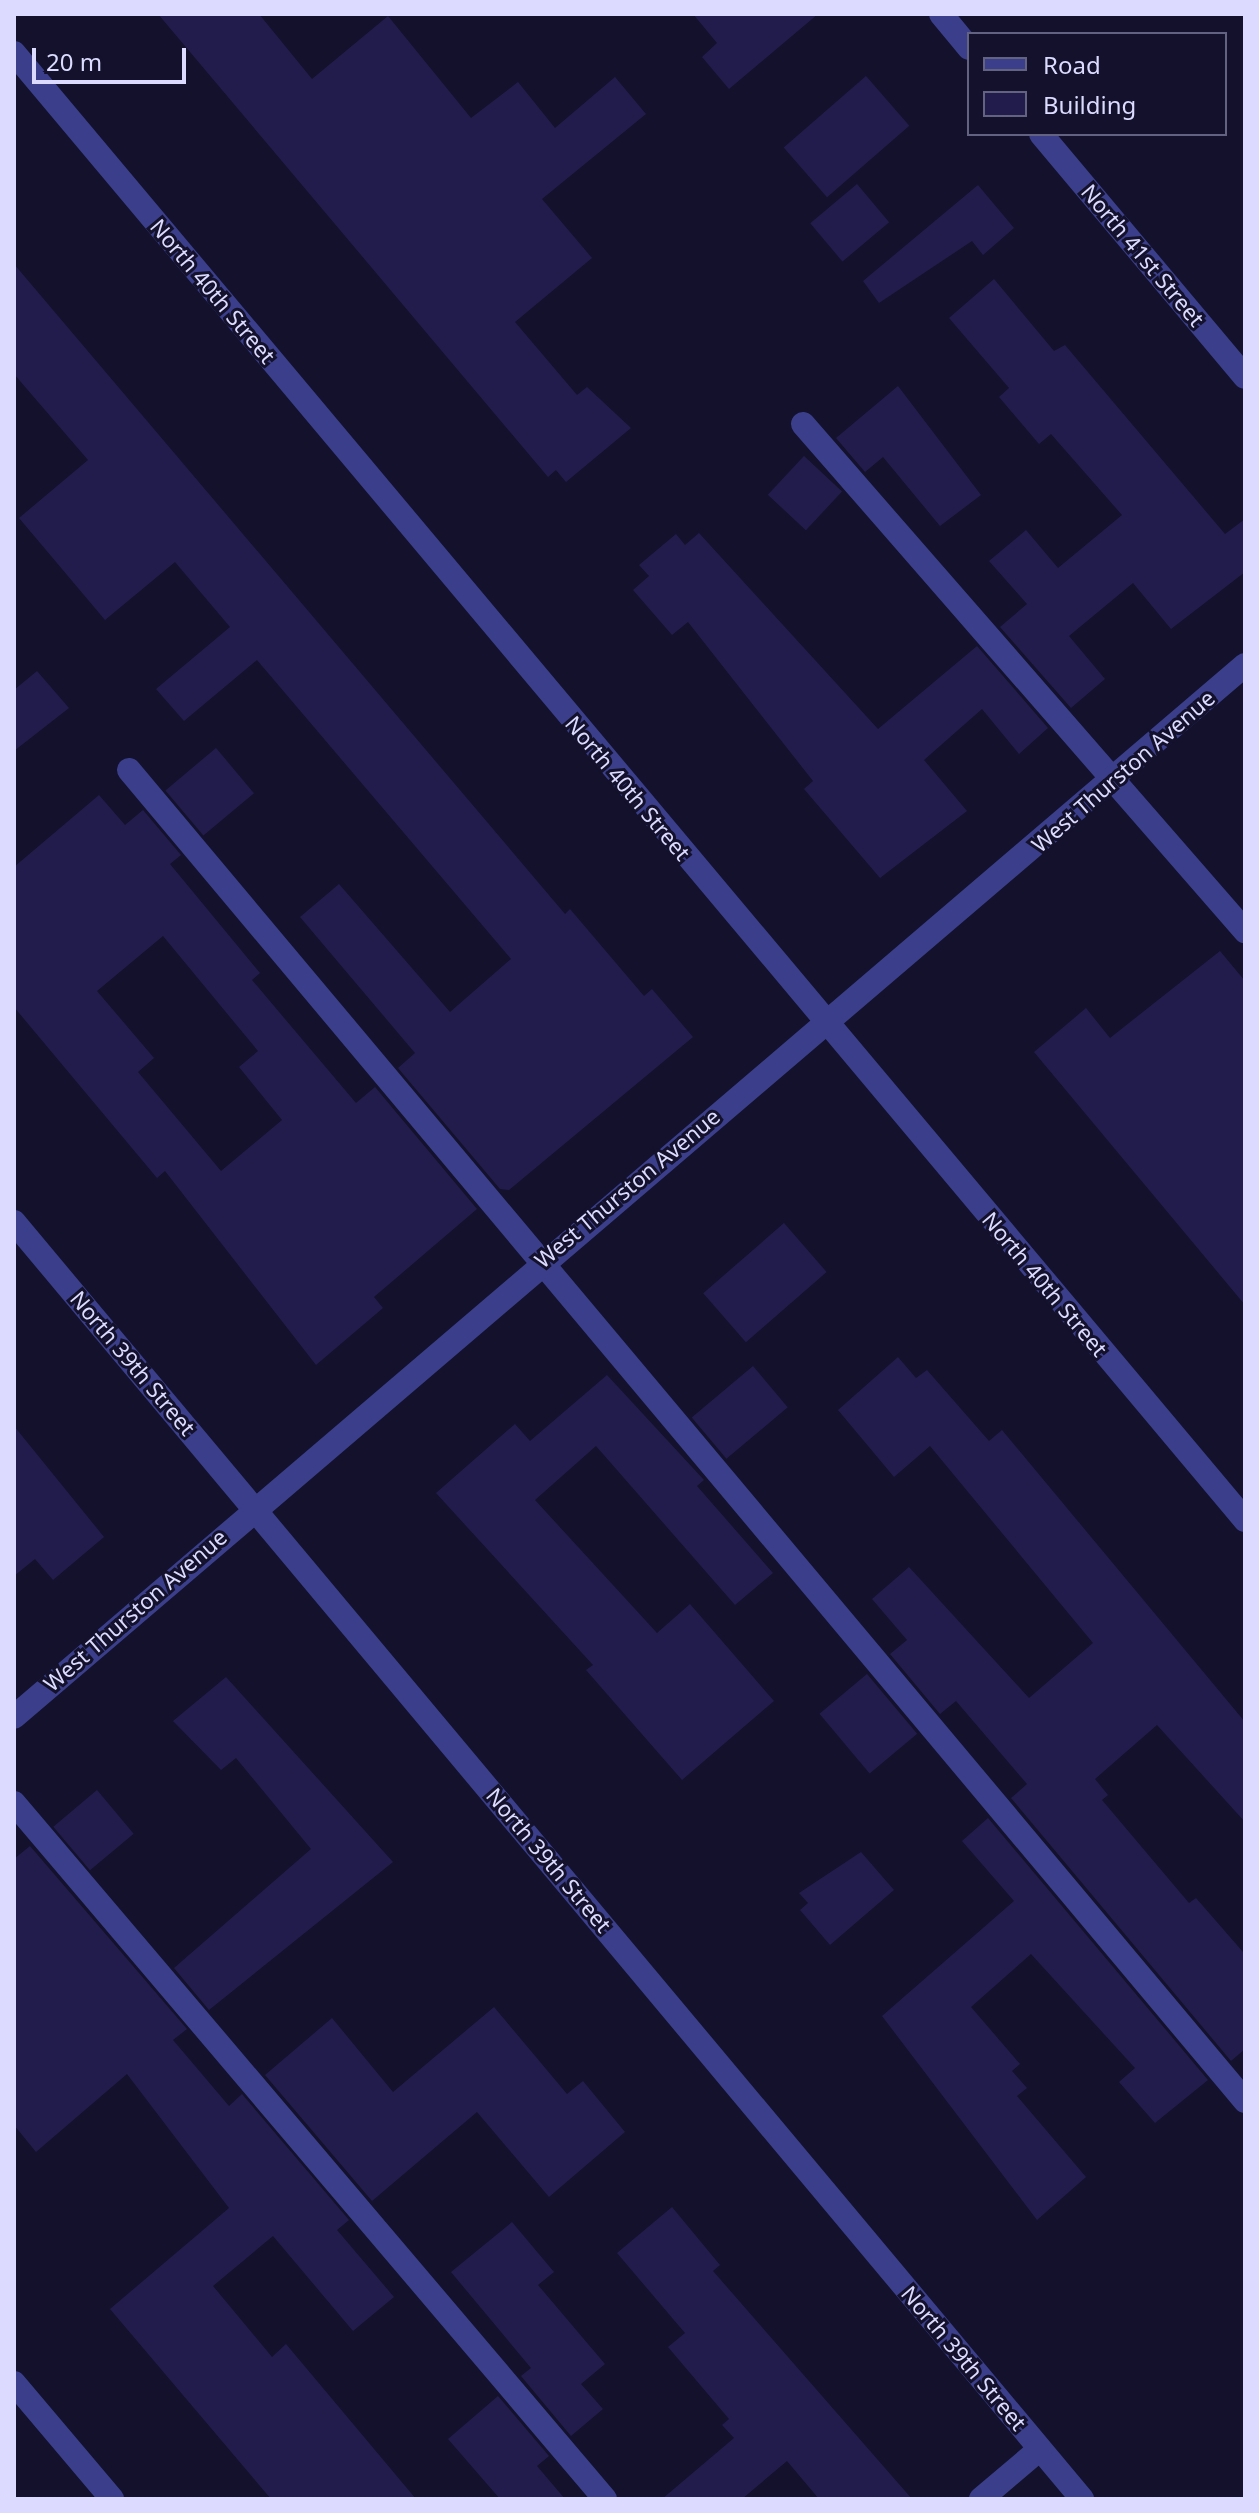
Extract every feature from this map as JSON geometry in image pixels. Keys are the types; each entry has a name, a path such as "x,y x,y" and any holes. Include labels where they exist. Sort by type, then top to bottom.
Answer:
{"street":[{"path":"941,14 967,46"},
{"name":"North 40th Street","path":"14,53 1245,1520"},
{"name":"North 41st Street","path":"1043,136 1245,377"},
{"path":"803,424 1245,931"},
{"name":"West Thurston Avenue","path":"14,1717 536,1264 1116,780 1245,665"},
{"path":"129,770 536,1264 1245,2101"},
{"name":"North 39th Street","path":"14,1222 1082,2499"},
{"path":"14,1803 605,2499"},
{"path":"14,2383 112,2499"},
{"path":"981,2499 1040,2449"}],"building":[{"path":"158,14 259,14 312,79 388,16 471,118 518,82 555,128 615,77 646,114 542,199 592,258 515,322 577,395 587,387 631,428 566,482 556,470 548,477"},
{"path":"693,14 818,14 729,89 702,57 717,43"},
{"path":"866,76 909,126 827,197 784,148"},
{"path":"857,184 889,222 842,262 810,223"},
{"path":"978,185 1014,228 983,255 972,241 879,303 863,281"},
{"path":"14,264 565,914 570,909 644,996 652,989 693,1037 509,1190 500,1189 398,1068 415,1053 300,917 339,884 450,1012 511,959 257,660 184,721 156,689 230,627 175,562 105,620 19,518 88,460 14,374"},
{"path":"994,279 1054,351 1065,345 1225,534 1245,519 1245,572 1171,629 1133,583 1069,636 1105,679 1071,708 1000,627 1027,604 989,561 1026,530 1058,568 1122,515 1051,434 1039,444 999,397 1009,388 949,318"},
{"path":"898,386 981,495 940,526 883,457 865,472 836,438"},
{"path":"804,456 842,491 806,530 768,495"},
{"path":"699,533 878,729 977,646 1048,728 1019,754 982,709 924,760 967,811 880,878 804,789 813,781 688,622 672,635 633,590 649,576 639,565 676,534 685,545"},
{"path":"37,671 69,708 14,751 14,690"},
{"path":"216,748 254,793 203,836 165,790"},
{"path":"99,795 125,825 143,810 181,855 170,864 260,973 252,980 356,1103 375,1087 477,1209 374,1297 383,1308 316,1365 165,1171 157,1178 14,1007 14,867","holes":["163,936 258,1051 239,1067 282,1120 221,1171 138,1072 154,1058 97,991"]},
{"path":"1220,951 1245,981 1245,1305 1034,1052 1086,1008 1110,1038"},
{"path":"784,1223 827,1272 746,1342 703,1293"},
{"path":"898,1357 916,1378 927,1370 989,1441 1002,1430 1245,1722 1245,1822 1157,1725 1095,1779 1108,1795 1102,1800 1189,1903 1196,1898 1243,1952 1245,2049 1231,2061 1011,1798 1027,1784 956,1701 940,1714 890,1654 907,1640 872,1599 909,1567 1029,1698 1093,1643 930,1446 894,1477 838,1410"},
{"path":"753,1366 788,1407 726,1459 692,1417"},
{"path":"607,1375 704,1480 697,1486 773,1573 735,1605 596,1446 535,1500 657,1633 690,1604 774,1701 682,1780 586,1670 593,1665 436,1493 515,1424 530,1441"},
{"path":"14,1426 104,1537 53,1580 35,1559 14,1576"},
{"path":"867,1674 917,1734 870,1774 820,1714"},
{"path":"226,1677 393,1862 209,2010 174,1968 311,1849 236,1758 221,1770 173,1721"},
{"path":"97,1790 134,1834 90,1870 53,1827"},
{"path":"988,1818 1208,2080 1155,2123 1119,2082 1135,2068 1031,1954 971,2007 1020,2064 1012,2071 1027,2088 1017,2096 1086,2177 1037,2220 882,2016 1014,1901 962,1841"},
{"path":"30,1846 187,2029 173,2040 229,2106 242,2094 349,2220 337,2230 394,2297 353,2331 273,2236 213,2286 272,2357 286,2344 416,2499 271,2499 110,2309 229,2208 127,2074 36,2152 14,2125 14,1859"},
{"path":"861,1852 894,1890 830,1945 800,1910 808,1903 799,1893"},
{"path":"494,2007 567,2094 583,2081 625,2132 549,2197 477,2112 372,2201 265,2075 332,2018 393,2092"},
{"path":"672,2207 720,2265 713,2271 912,2499 819,2499 787,2461 742,2499 662,2499 734,2438 722,2425 729,2419 668,2347 685,2333 617,2253"},
{"path":"512,2222 554,2272 538,2285 605,2364 581,2384 603,2409 571,2436 521,2376 531,2368 451,2272"},
{"path":"498,2396 549,2456 537,2466 565,2499 500,2499 448,2439"}]}
